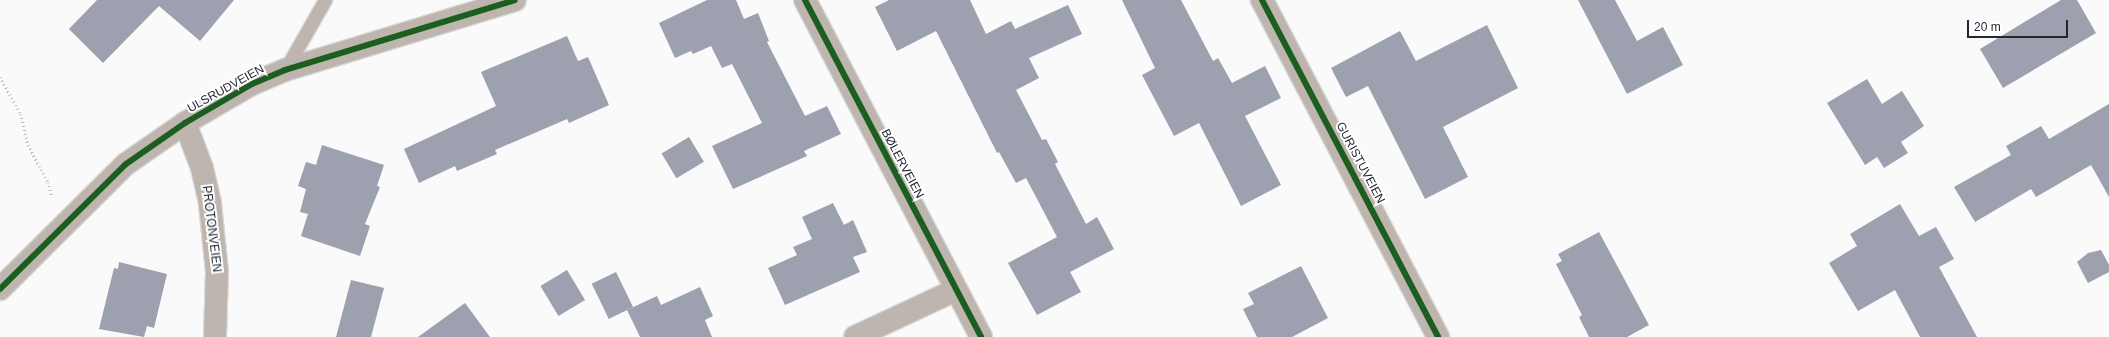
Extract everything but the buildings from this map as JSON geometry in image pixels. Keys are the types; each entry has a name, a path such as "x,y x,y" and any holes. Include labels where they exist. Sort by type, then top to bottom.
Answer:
{"street":[{"name":"ULSRUDVEIEN","path":"0,289 126,164 185,123 252,84 285,70 515,0"},
{"name":"BØLERVEIEN","path":"805,0 981,337"},
{"name":"GURISTUVEIEN","path":"1262,0 1438,337"},
{"name":"PROTONVEIEN","path":"185,123 202,168 210,204 217,272 216,337"},
{"path":"855,337 956,290"}],"lane":[{"path":"285,70 325,0"}],"path":[{"path":"0,77 21,114 28,145 48,182 61,228"}],"cycle path":[{"path":"0,289 126,164 185,123 252,84 285,70 515,0"},
{"path":"805,0 981,337"},
{"path":"1262,0 1438,337"}]}
